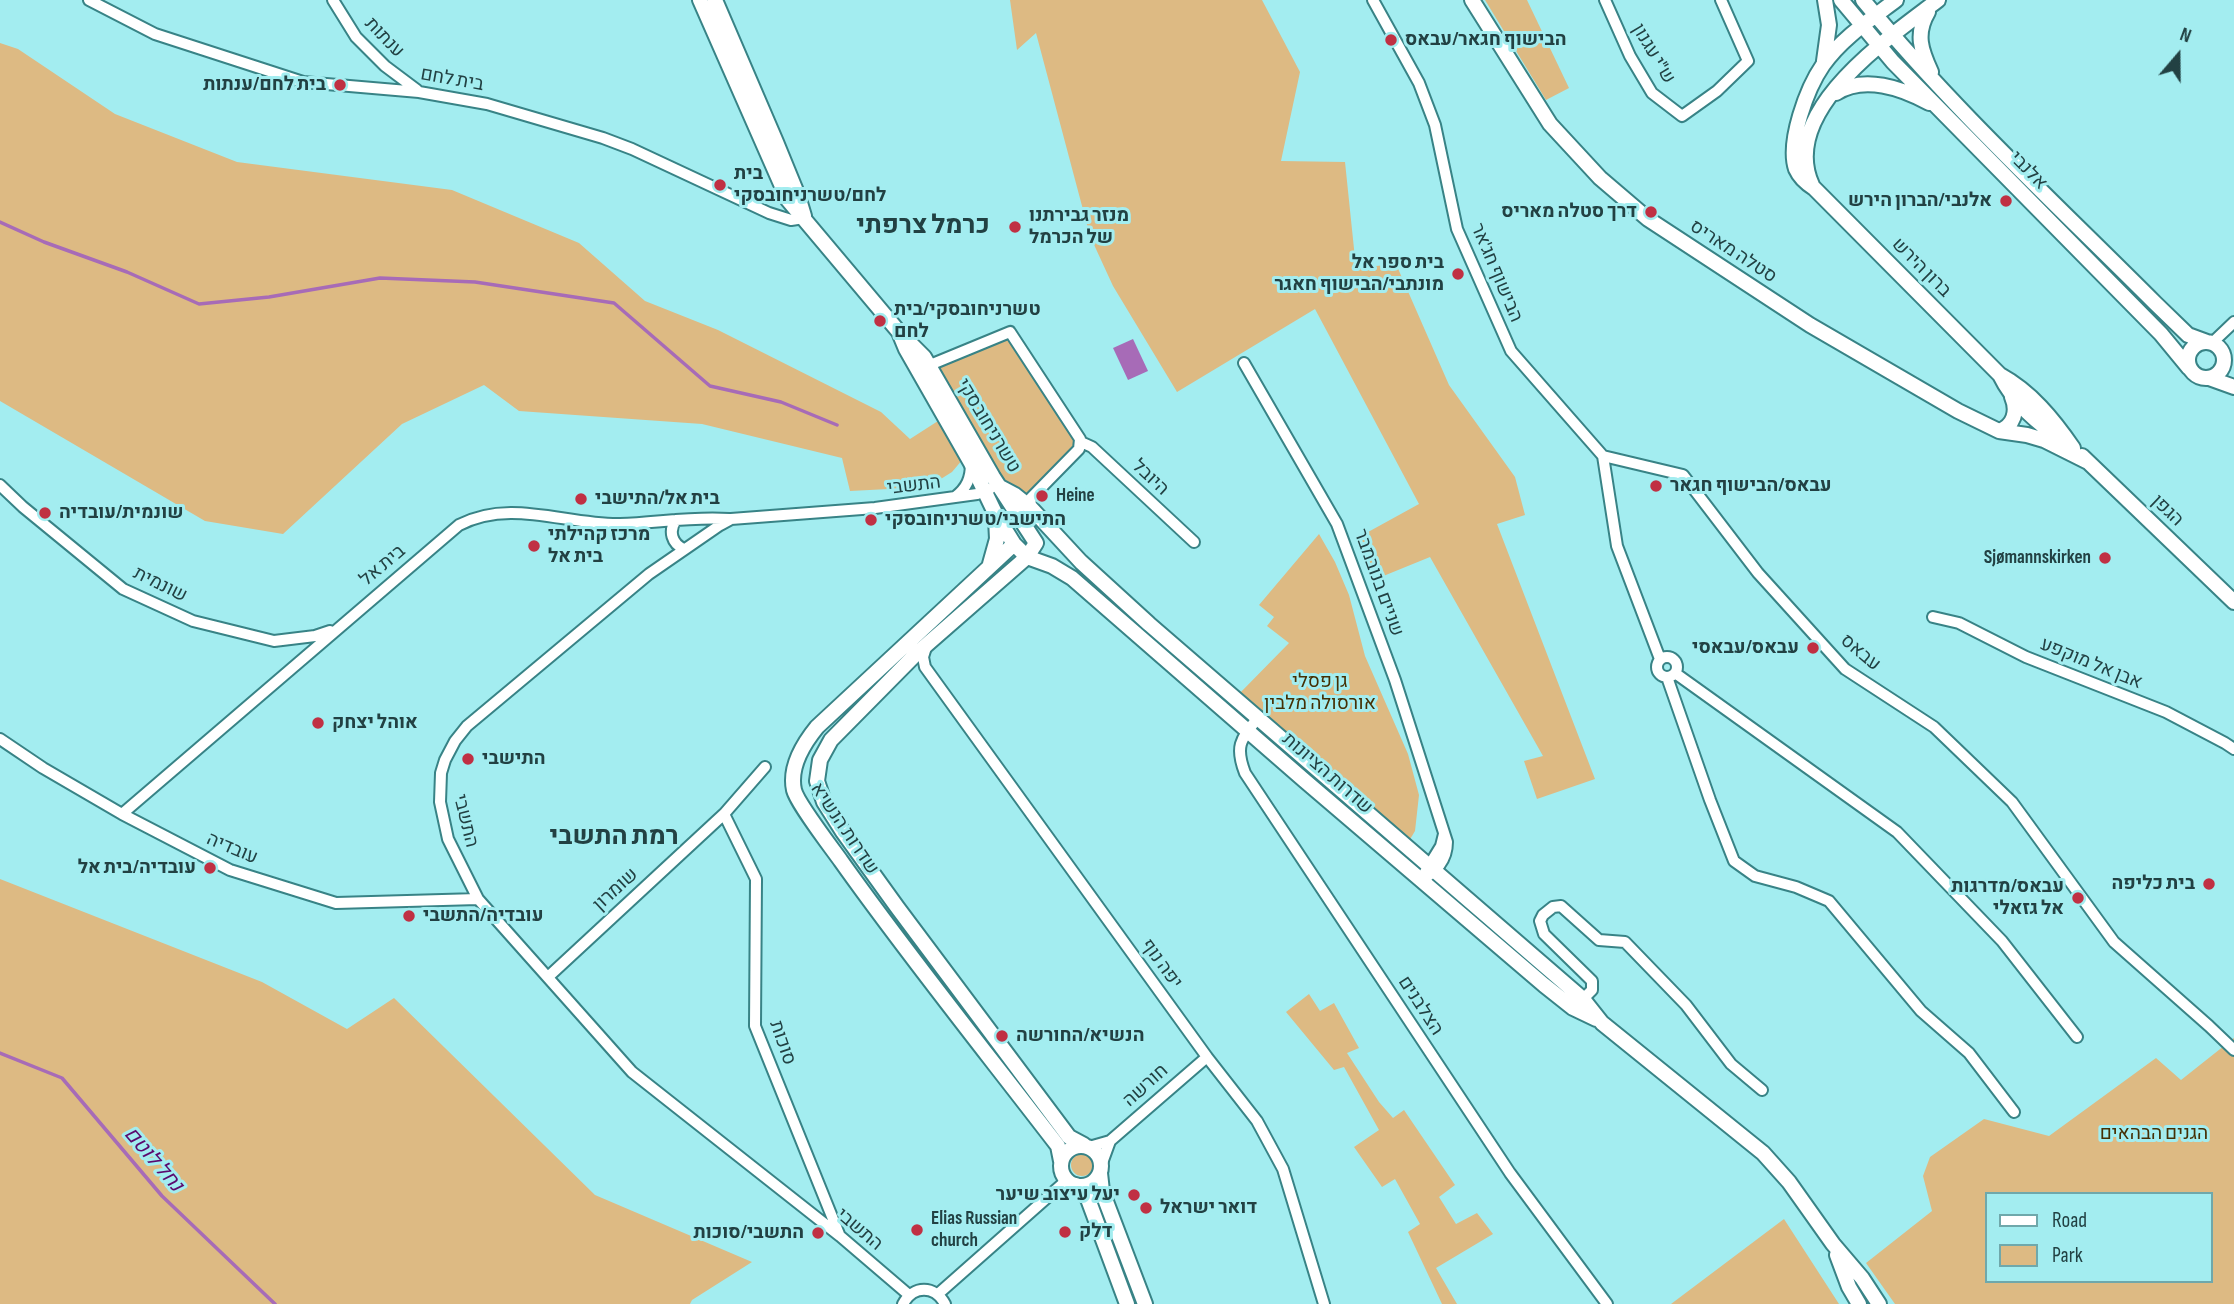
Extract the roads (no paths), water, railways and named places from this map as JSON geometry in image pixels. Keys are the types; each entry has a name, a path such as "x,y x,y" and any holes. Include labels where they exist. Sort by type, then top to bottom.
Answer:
{"street":[{"name":"בית לחם","path":"89,0 155,34 303,82 419,92 496,106 603,138 769,213 791,220 804,218"},
{"name":"ענתות","path":"333,0 356,37 384,66 419,92"},
{"name":"טשרניחובסקי","path":"700,0 788,200 899,332 905,349 925,370 991,489 996,515 1014,544 1027,558"},
{"name":"טשרניחובסקי","path":"715,0 785,164 804,218"},
{"name":"הבישוף חג'אר","path":"1373,0 1419,83 1435,125 1457,229 1511,351 1603,456"},
{"name":"סטלה מאריס","path":"1472,0 1550,124 1574,152 1648,219 1810,326 1958,411 2003,432 2035,437 2088,462"},
{"name":"ש\"י עגנון","path":"1605,0 1630,57 1652,93 1682,116 1717,92 1748,61 1721,0"},
{"path":"1823,65 1829,25 1825,0"},
{"name":"אלנבי","path":"1841,0 1879,46 2161,334 2197,376 2234,387"},
{"name":"אלנבי","path":"1863,0 1943,91 2188,335 2214,345 2234,366"},
{"name":"ברון הירש","path":"1896,0 1863,26 1823,65 1805,102 1798,125 1794,149 1796,167 1800,176 2000,375 2021,388 2039,414"},
{"path":"1814,188 1807,171 1808,142 1816,118 1829,98 1847,76 1879,46 1936,2"},
{"path":"1936,2 1923,21 1920,33 1926,61 1943,91"},
{"path":"1829,98 1845,88 1877,85 1911,94 1940,109"},
{"path":"2214,345 2234,321"},
{"path":"925,370 1010,332 1081,442 1079,449 1031,498 1030,508"},
{"path":"2189,368 2190,351 2199,344 2214,345 2225,359 2219,373 2209,378"},
{"name":"שניים בנובמבר","path":"1244,363 1337,524 1395,680 1445,831 1432,868 1421,881"},
{"name":"טשרניחובסקי","path":"925,370 971,463 991,489 1015,495 1081,562"},
{"name":"ברון הירש","path":"2000,375 2011,396 2039,414"},
{"path":"2003,432 2015,415 2011,396"},
{"path":"2003,432 2039,414"},
{"name":"הגפן","path":"2039,414 2234,602"},
{"name":"היובל","path":"1081,442 1092,447 1194,542"},
{"path":"1603,456 1617,546 1660,659 1657,669 1660,675 1671,675 1897,832 2002,941 2077,1037"},
{"name":"עבאס","path":"1603,456 1683,475 1758,573 1845,669 1934,727 2012,802 2113,942 2234,1051"},
{"name":"התשבי","path":"953,498 966,486 971,463"},
{"name":"שונמית","path":"0,485 123,589 193,621 274,641 315,636 336,629"},
{"path":"991,489 1036,542"},
{"name":"התשבי","path":"906,1299 840,1237 632,1072 478,899 448,839 440,802 441,773 455,741 467,726 649,574 732,519 875,508 953,498 991,489"},
{"name":"בית אל","path":"122,814 459,525 496,513 517,512 619,524 732,519"},
{"path":"988,568 998,539 996,515"},
{"path":"676,520 672,537 676,544 684,549"},
{"path":"692,520 696,530 694,542"},
{"path":"1014,544 1036,542 1054,547 1081,562"},
{"name":"שדרות הנשיא","path":"1036,542 1027,558 905,664 831,740 825,749 817,781 844,832 913,929 1069,1137 1086,1146"},
{"name":"שדרות הנשיא","path":"1014,544 817,727 797,761 794,793 883,919 1058,1146 1061,1161"},
{"name":"שדרות הציונות","path":"1027,558 1052,566 1072,578 1432,868 1583,999 1602,1023"},
{"name":"שדרות הציונות","path":"1081,562 1421,881 1544,985 1573,1008 1602,1023 1763,1153 1789,1182 1879,1304"},
{"name":"אבן אל מוקפע","path":"1933,617 1959,623 2026,657 2166,712 2234,750"},
{"path":"925,667 923,657 927,644"},
{"path":"1660,659 1674,659 1677,666 1671,675"},
{"path":"905,664 915,663 925,667"},
{"name":"יפה נוף","path":"925,667 1207,1057 1257,1121 1283,1169 1324,1304"},
{"path":"1671,675 1710,800 1734,861 1755,876 1796,887 1829,901 1921,1011 1969,1053 2014,1112"},
{"name":"הצלבנים","path":"1253,725 1239,749 1245,773 1510,1173 1607,1304"},
{"name":"עובדיה","path":"0,739 43,768 122,814 230,870 336,903 478,899"},
{"name":"שומרון","path":"548,976 724,814 765,767"},
{"name":"סוכות","path":"724,814 756,879 755,1026 840,1237"},
{"path":"1583,999 1592,990 1592,981 1541,928 1543,915 1553,907 1561,906 1599,940 1625,942 1686,1005 1731,1064 1762,1090"},
{"name":"חורשה","path":"1086,1146 1110,1141 1207,1057"},
{"name":"חורשה","path":"1101,1168 1110,1141"},
{"path":"1127,1304 1088,1199 1061,1171 1061,1161 1069,1149 1086,1146 1097,1153 1102,1191 1145,1304"},
{"path":"906,1299 914,1291 927,1289 942,1299 1071,1183 1092,1183 1101,1168"},
{"name":"שדרות הציונות","path":"1833,1244 1849,1287 1859,1304"}],"waterway":[{"path":"0,222 44,242 127,272 199,304 269,297 380,278 475,282 614,303 710,386 781,402 837,425"},
{"name":"נחל לוטם","path":"0,1053 62,1078 162,1196 275,1304"}],"place":[{"name":"הבישוף חגאר/עבאס","path":"1391,40"},
{"name":"בית לחם/ענתות","path":"340,85"},
{"name":"בית לחם/טשרניחובסקי","path":"720,185"},
{"name":"אלנבי/הברון הירש","path":"2006,201"},
{"name":"דרך סטלה מאריס","path":"1651,212"},
{"name":"מנזר גבירתנו של הכרמל","path":"1015,227"},
{"name":"בית ספר אל מונתבי/הבישוף חאגר","path":"1458,274"},
{"name":"טשרניחובסקי/בית לחם","path":"880,321"},
{"name":"עבאס/הבישוף חגאר","path":"1656,486"},
{"name":"Heine","path":"1042,496"},
{"name":"בית אל/התישבי","path":"581,499"},
{"name":"שונמית/עובדיה","path":"45,513"},
{"name":"התישבי/טשרניחובסקי","path":"871,520"},
{"name":"מרכז קהילתי בית אל","path":"534,546"},
{"name":"Sjømannskirken","path":"2105,558"},
{"name":"עבאס/עבאסי","path":"1813,648"},
{"name":"אוהל יצחק","path":"318,723"},
{"name":"התישבי","path":"468,759"},
{"name":"עובדיה/בית אל","path":"210,868"},
{"name":"בית כליפה","path":"2209,884"},
{"name":"עבאס/מדרגות אל גזאלי","path":"2078,898"},
{"name":"עובדיה/התשבי","path":"409,916"},
{"name":"הנשיא/החורשה","path":"1002,1036"},
{"name":"יעל עיצוב שיער","path":"1134,1195"},
{"name":"דואר ישראל","path":"1146,1208"},
{"name":"Elias Russian church","path":"917,1230"},
{"name":"דלק","path":"1065,1232"},
{"name":"התשבי/סוכות","path":"818,1233"}],"district":[{"name":"כרמל צרפתי","path":"923,226"},
{"name":"רמת התשבי","path":"614,837"}],"park label":[{"name":"גן פסלי אורסולה מלבין","path":"1320,693"},
{"name":"הגנים הבהאים","path":"2154,1134"}]}
